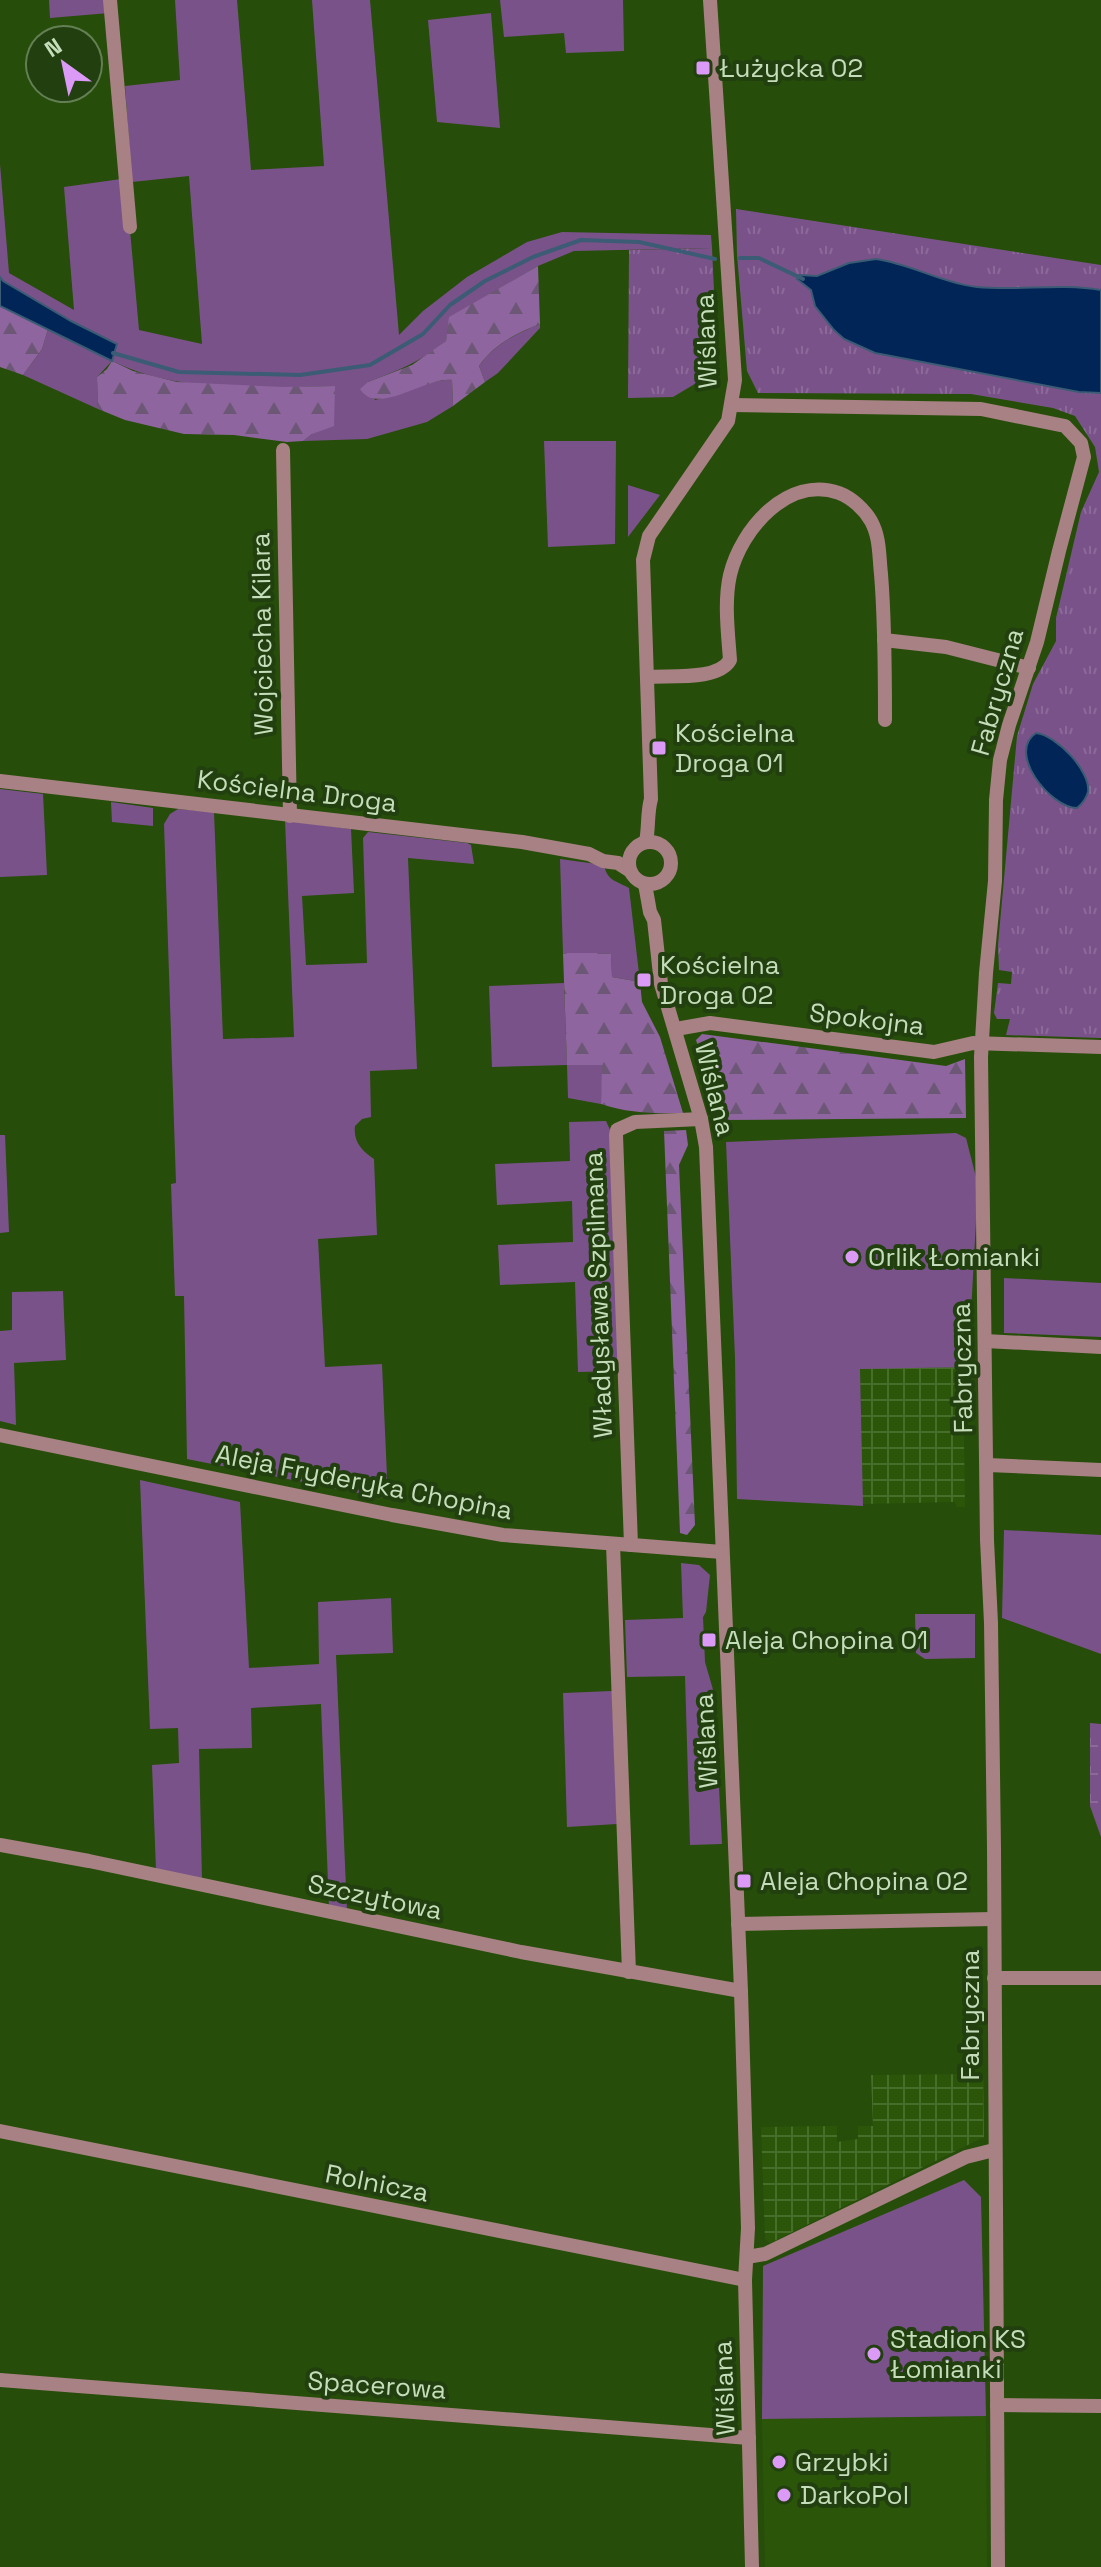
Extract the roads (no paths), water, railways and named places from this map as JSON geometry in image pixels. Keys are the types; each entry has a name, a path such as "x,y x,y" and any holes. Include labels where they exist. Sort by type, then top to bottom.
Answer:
{"street":[{"path":"110,0 130,227"},
{"name":"Wiślana","path":"646,845 657,813 651,799 643,560 649,536 728,421 735,380 710,0"},
{"name":"Fabryczna","path":"732,405 968,408 1055,423 1072,431 1081,443 1084,457 1029,668 1000,760 995,881 982,1043 998,2567"},
{"name":"Wojciecha Kilara","path":"283,450 290,816"},
{"path":"647,677 714,673 726,666 730,660 727,598 731,574 749,532 768,511 805,490 827,489 845,495 860,507 870,520 879,547 885,720"},
{"path":"884,640 946,647 1029,668"},
{"name":"Kościelna Droga","path":"0,781 522,842 589,854 620,854 646,845"},
{"path":"646,845 667,849 671,864 669,872 652,883 633,876 629,870 629,856 646,845"},
{"name":"Kościelna Droga","path":"589,854 603,861 618,863 629,870"},
{"name":"Wiślana","path":"652,883 650,912 654,920 661,984 701,1119 706,1147 741,1991 752,2567"},
{"name":"Spokojna","path":"676,1029 710,1023 934,1052 982,1043 1101,1047"},
{"name":"Władysława Szpilmana","path":"631,1545 616,1135 617,1130 635,1122 701,1119"},
{"path":"985,1341 1101,1347"},
{"name":"Aleja Fryderyka Chopina","path":"0,1435 494,1533 722,1552"},
{"path":"987,1465 1101,1470"},
{"path":"613,1544 629,1972"},
{"name":"Szczytowa","path":"0,1845 466,1941 741,1991"},
{"path":"738,1924 993,1919"},
{"path":"994,1978 1101,1978"},
{"name":"Rolnicza","path":"0,2131 745,2280"},
{"path":"747,2257 765,2254 966,2157 994,2150"},
{"name":"Spacerowa","path":"0,2380 749,2438"},
{"path":"997,2405 1101,2406"},
{"path":"740,2567 752,2567"}],"water":[{"path":"876,259 977,287 1101,290 1101,393 1079,392 875,353 844,339 815,306 811,290 797,279 799,275 817,276 849,263"},
{"path":"0,277 71,321 117,344 112,361 0,306"},
{"path":"1036,733 1062,747 1084,774 1088,792 1077,808 1055,799 1029,766 1026,753 1028,742"}],"waterway":[{"path":"113,353 179,372 300,375 370,365 423,334 450,305 485,281 533,257 581,240 639,242 715,259"},
{"path":"740,258 759,258 803,279"}],"place":[{"name":"Łużycka 02","path":"703,68"},
{"name":"Kościelna Droga 01","path":"659,748"},
{"name":"Kościelna Droga 02","path":"644,980"},
{"name":"Orlik Łomianki","path":"852,1257"},
{"name":"Aleja Chopina 01","path":"709,1640"},
{"name":"Aleja Chopina 02","path":"744,1881"},
{"name":"Stadion KS Łomianki","path":"874,2354"},
{"name":"Grzybki","path":"779,2462"},
{"name":"DarkoPol","path":"784,2495"}]}
